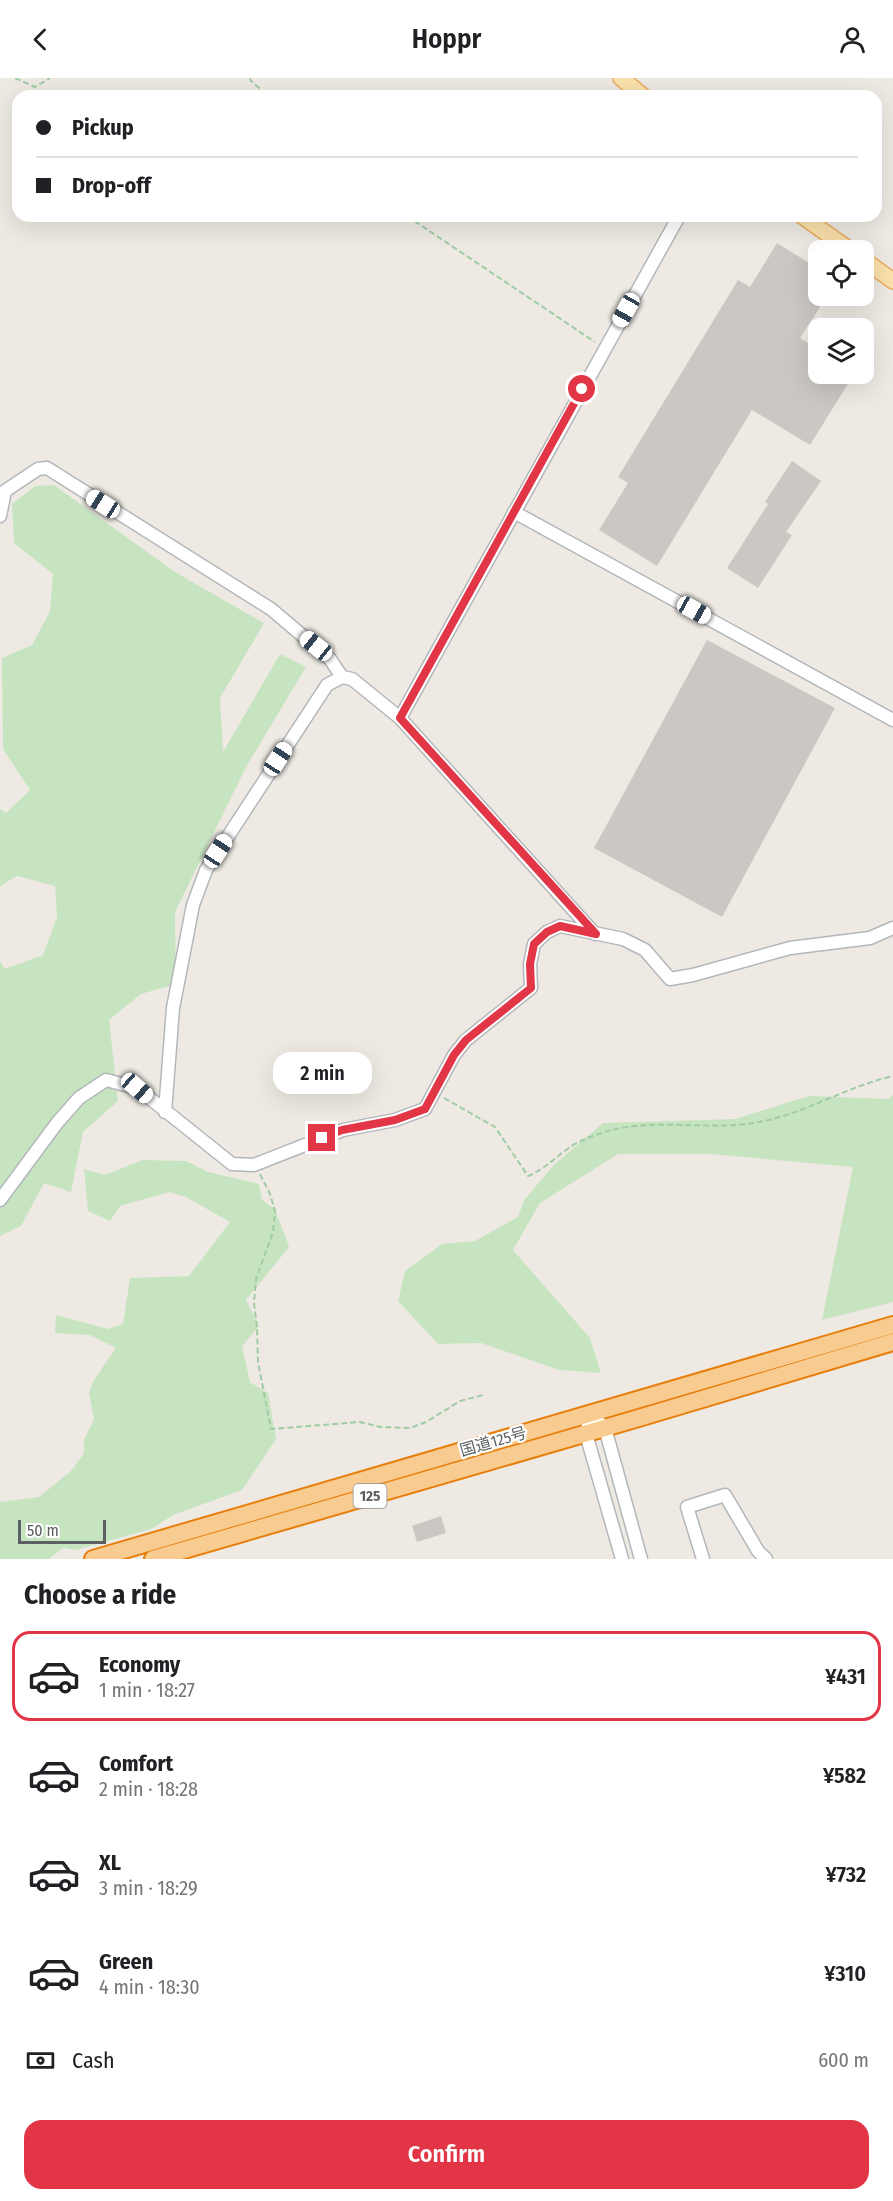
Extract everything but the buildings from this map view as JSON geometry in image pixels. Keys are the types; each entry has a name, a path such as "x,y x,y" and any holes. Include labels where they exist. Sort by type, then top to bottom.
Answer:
{"highway":[{"name":"国道125号","path":"93,1559 591,1412 893,1326"},
{"name":"国道125号","path":"153,1559 586,1434 893,1342"}],"main road":[{"path":"621,78 636,90"},
{"path":"810,222 836,240"},
{"path":"874,267 893,280"}],"street":[{"path":"400,718 676,222"},
{"path":"0,516 3,490 38,468 47,468 271,609 330,658 342,677"},
{"path":"514,512 893,720"},
{"path":"165,1112 173,1008 193,906 206,870 327,685 342,677 352,679 400,718 596,934"},
{"path":"0,1200 57,1123 79,1098 106,1080 137,1088 232,1164 255,1164 342,1130 395,1120 425,1109 454,1055 466,1040 531,988 530,964 534,944 547,932 560,926 623,939 645,950 670,979 693,975 790,948 870,938 893,928"},
{"path":"591,1412 604,1428 641,1559"},
{"path":"591,1412 586,1434 622,1559"},
{"path":"703,1559 687,1507 725,1495 758,1551 766,1559"}],"path":[{"path":"15,78 35,87 50,78"},
{"path":"251,78 250,80 261,90"},
{"path":"416,222 605,348"},
{"path":"433,1092 495,1127 528,1176 544,1169 567,1148 599,1133 635,1127 678,1124 715,1126 754,1123 796,1112 868,1082 893,1076"},
{"path":"255,1164 270,1194 275,1211 273,1232 256,1279 254,1303 258,1362 271,1429 360,1422 381,1427 410,1428 426,1422 460,1401 483,1395"}],"green space":[{"path":"54,485 175,572 264,623 220,698 223,752 280,654 306,667 246,767 175,912 176,984 141,994 109,1020 118,1101 83,1132 71,1192 44,1183 21,1226 0,1236 0,961 5,969 43,955 57,917 55,886 17,876 0,886 0,809 6,813 30,790 3,749 2,658 32,645 50,611 53,574 14,543 12,504 35,486"},
{"path":"893,1095 893,1302 822,1320 853,1167 711,1154 618,1154 540,1203 513,1250 590,1338 601,1373 559,1370 481,1343 438,1344 398,1301 405,1271 442,1244 475,1241 518,1217 524,1200 554,1165 603,1123 735,1119 809,1096 888,1099"},
{"path":"143,1160 186,1161 208,1172 259,1184 262,1200 275,1209 289,1247 246,1300 259,1326 242,1346 250,1382 268,1393 276,1439 242,1490 173,1515 151,1529 76,1550 63,1548 49,1559 0,1559 0,1502 39,1497 71,1471 84,1453 84,1440 94,1419 89,1393 94,1380 116,1348 90,1335 55,1333 56,1315 108,1329 123,1324 130,1278 189,1276 230,1222 186,1197 169,1192 120,1206 110,1221 88,1211 84,1169 105,1175"}],"route":[{"path":"322,1138 342,1130 395,1120 425,1109 454,1055 466,1040 531,988 530,964 534,944 547,932 560,926 596,934 400,718 582,389"}]}
